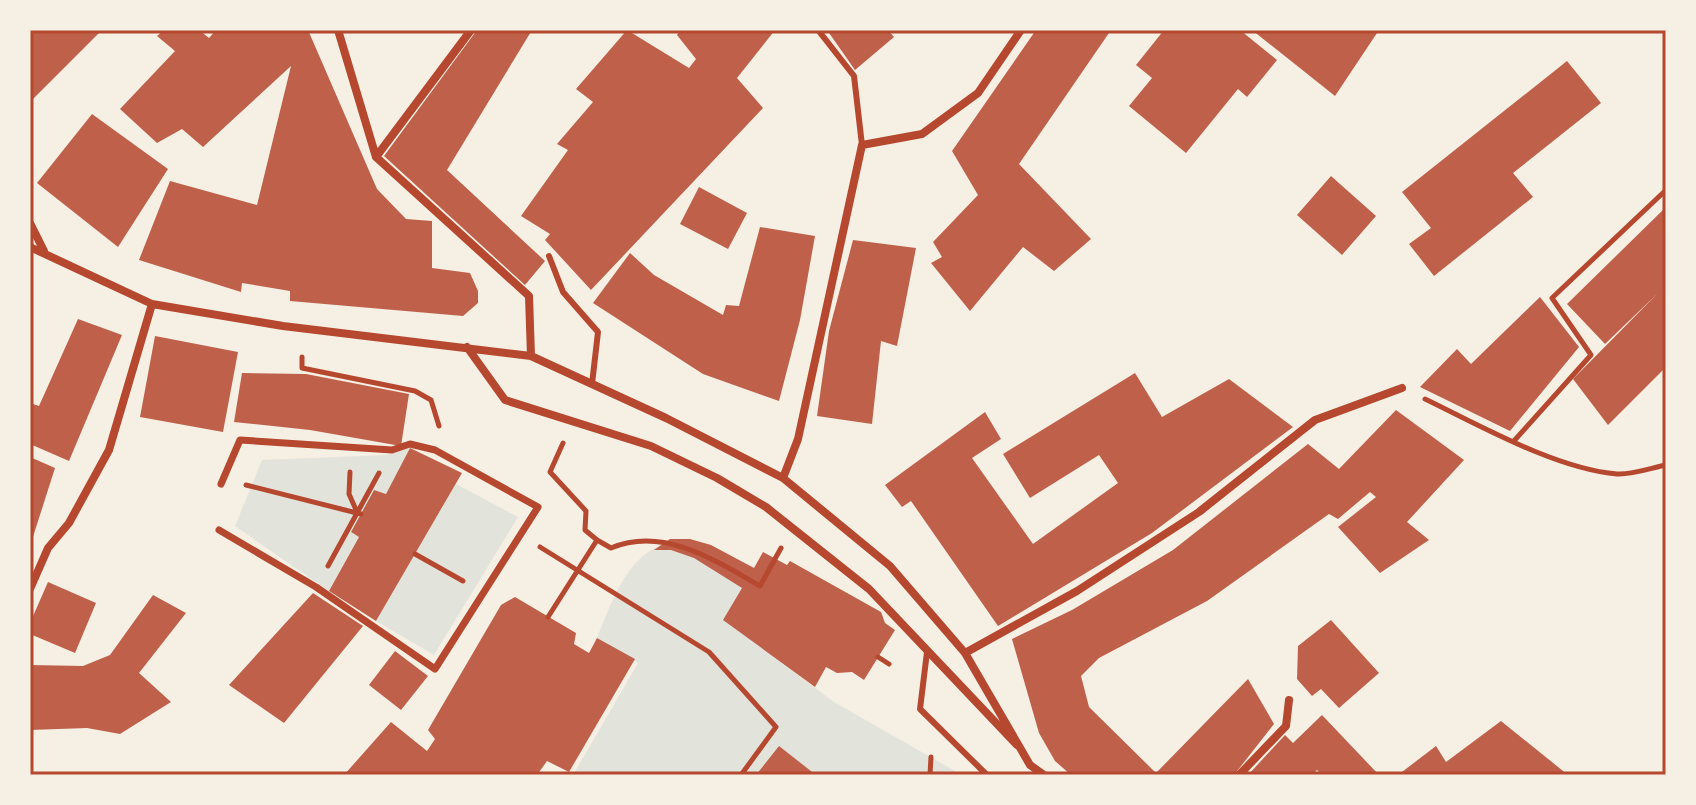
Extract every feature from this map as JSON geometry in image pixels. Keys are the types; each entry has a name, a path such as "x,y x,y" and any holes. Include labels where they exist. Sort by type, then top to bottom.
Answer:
{"street":[{"path":"338,30 376,157 529,296 531,356"},
{"path":"376,157 471,30"},
{"path":"783,478 798,439 862,145 922,134 978,93 1021,30"},
{"path":"30,223 44,251"},
{"path":"30,247 44,251 101,283 152,304 283,326 531,356 783,478 890,566 965,653 1030,765 1044,775"},
{"path":"30,589 48,548 69,523 109,450 152,304"},
{"path":"467,347 505,400 651,446 717,478 766,507 869,589 1003,734 1023,750"},
{"path":"965,653 1077,591 1199,512 1315,420 1402,388"},
{"path":"219,530 316,587 435,669 538,507 435,450 410,444 392,450 240,440 221,484"},
{"path":"1239,775 1286,726 1289,700"},
{"path":"1026,775 1030,765"}],"lane":[{"path":"818,30 854,76 862,145"},
{"path":"549,256 563,292 598,332 592,384"},
{"path":"927,652 920,709 987,775"}],"path":[{"path":"1513,442 1591,355 1552,298 1666,190"},
{"path":"302,357 302,368 415,391 431,400 439,426 435,450"},
{"path":"1402,388 1513,442 1618,474 1666,465"},
{"path":"573,421 550,472 586,511 585,530 597,540 611,548 628,541 662,541 707,555 760,586 775,559"},
{"path":"357,448 350,468 349,494 359,513"},
{"path":"316,587 392,450"},
{"path":"221,484 245,485 359,513"},
{"path":"522,536 709,652 776,727 741,775"},
{"path":"548,617 597,540"},
{"path":"415,554 475,587"},
{"path":"878,657 889,664"},
{"path":"930,775 931,757"}],"shaded area":[{"path":"410,448 386,494 373,490 351,532 359,537 329,591 235,526 262,460 386,455"},
{"path":"456,484 518,517 434,655 376,621"},
{"path":"670,539 704,545 754,567 749,639 834,702 955,771 951,775 573,775 638,663 597,638 605,617 634,564"}],"building":[{"path":"30,30 102,30 30,102"},
{"path":"164,30 199,30 209,38 216,30 308,30 377,189 406,219 432,221 432,268 470,273 478,291 478,303 463,316 290,301 290,291 242,283 241,292 139,260 170,181 257,205 291,66 203,147 182,129 157,143 120,109 175,51 157,36"},
{"path":"477,30 532,30 447,170 545,261 525,285 384,156"},
{"path":"627,30 689,68 696,59 677,35 680,30 775,30 737,78 763,108 591,290 545,240 550,234 521,216 568,150 557,144 593,102 576,89"},
{"path":"827,30 888,30 894,37 855,70"},
{"path":"1036,30 1111,30 1019,164 1091,239 1054,271 1023,247 970,311 931,263 942,257 933,242 978,195 952,151"},
{"path":"1164,30 1240,30 1277,60 1247,97 1238,89 1186,153 1129,106 1152,78 1136,65"},
{"path":"1252,30 1379,30 1335,96"},
{"path":"1567,61 1601,103 1513,173 1533,197 1434,276 1409,244 1431,228 1402,192"},
{"path":"92,114 168,169 118,247 37,183"},
{"path":"1331,176 1376,216 1342,255 1297,215"},
{"path":"699,187 747,213 728,249 680,224"},
{"path":"1666,207 1666,367 1608,425 1573,379 1657,294 1605,344 1567,304"},
{"path":"760,227 815,236 800,320 779,401 703,374 593,303 630,253 654,275 723,315 726,305 739,306"},
{"path":"853,240 916,248 897,346 881,341 872,424 817,416 829,331"},
{"path":"1540,297 1579,347 1510,431 1420,387 1457,349 1471,364"},
{"path":"78,319 122,335 69,461 30,444 30,403 39,406"},
{"path":"155,336 238,352 223,432 140,417"},
{"path":"242,373 306,374 409,394 401,446 310,430 234,422"},
{"path":"1135,373 1162,417 1229,379 1293,427 1152,533 998,626 911,501 902,507 885,485 985,412 1001,439 972,458 1033,544 1118,483 1099,455 1030,498 1003,454"},
{"path":"1396,410 1464,460 1407,522 1429,540 1380,573 1338,527 1376,497 1370,492 1338,519 1329,514 1207,601 1099,658 1081,676 1089,707 1156,773 1248,679 1274,724 1234,775 1071,775 1055,761 1039,733 1012,639 1072,610 1173,550 1308,444 1339,469"},
{"path":"410,448 462,473 376,621 329,591 359,537 351,532 374,490 386,494"},
{"path":"30,457 55,468 31,543 30,543"},
{"path":"670,539 690,539 711,545 754,568 763,552 787,565 790,561 881,612 885,623 895,630 864,680 852,672 837,673 826,667 815,687 723,620 742,588 694,558 671,550 654,550"},
{"path":"48,582 96,603 75,653 30,634 30,623"},
{"path":"313,593 363,626 284,723 229,685"},
{"path":"153,595 186,613 139,673 171,702 120,734 87,728 30,730 30,665 83,666 110,655"},
{"path":"515,597 576,633 574,644 589,653 597,638 635,659 569,772 547,761 537,775 344,775 391,722 427,751 435,739 428,730 501,605"},
{"path":"1331,620 1379,673 1339,708 1321,689 1312,696 1297,679 1298,646"},
{"path":"395,651 428,676 401,710 369,685"},
{"path":"1322,715 1379,775 1322,775 1317,770 1312,775 1248,775 1285,735 1293,743"},
{"path":"1501,721 1568,775 1398,775 1436,746 1446,762"},
{"path":"779,746 816,775 756,775"}]}
